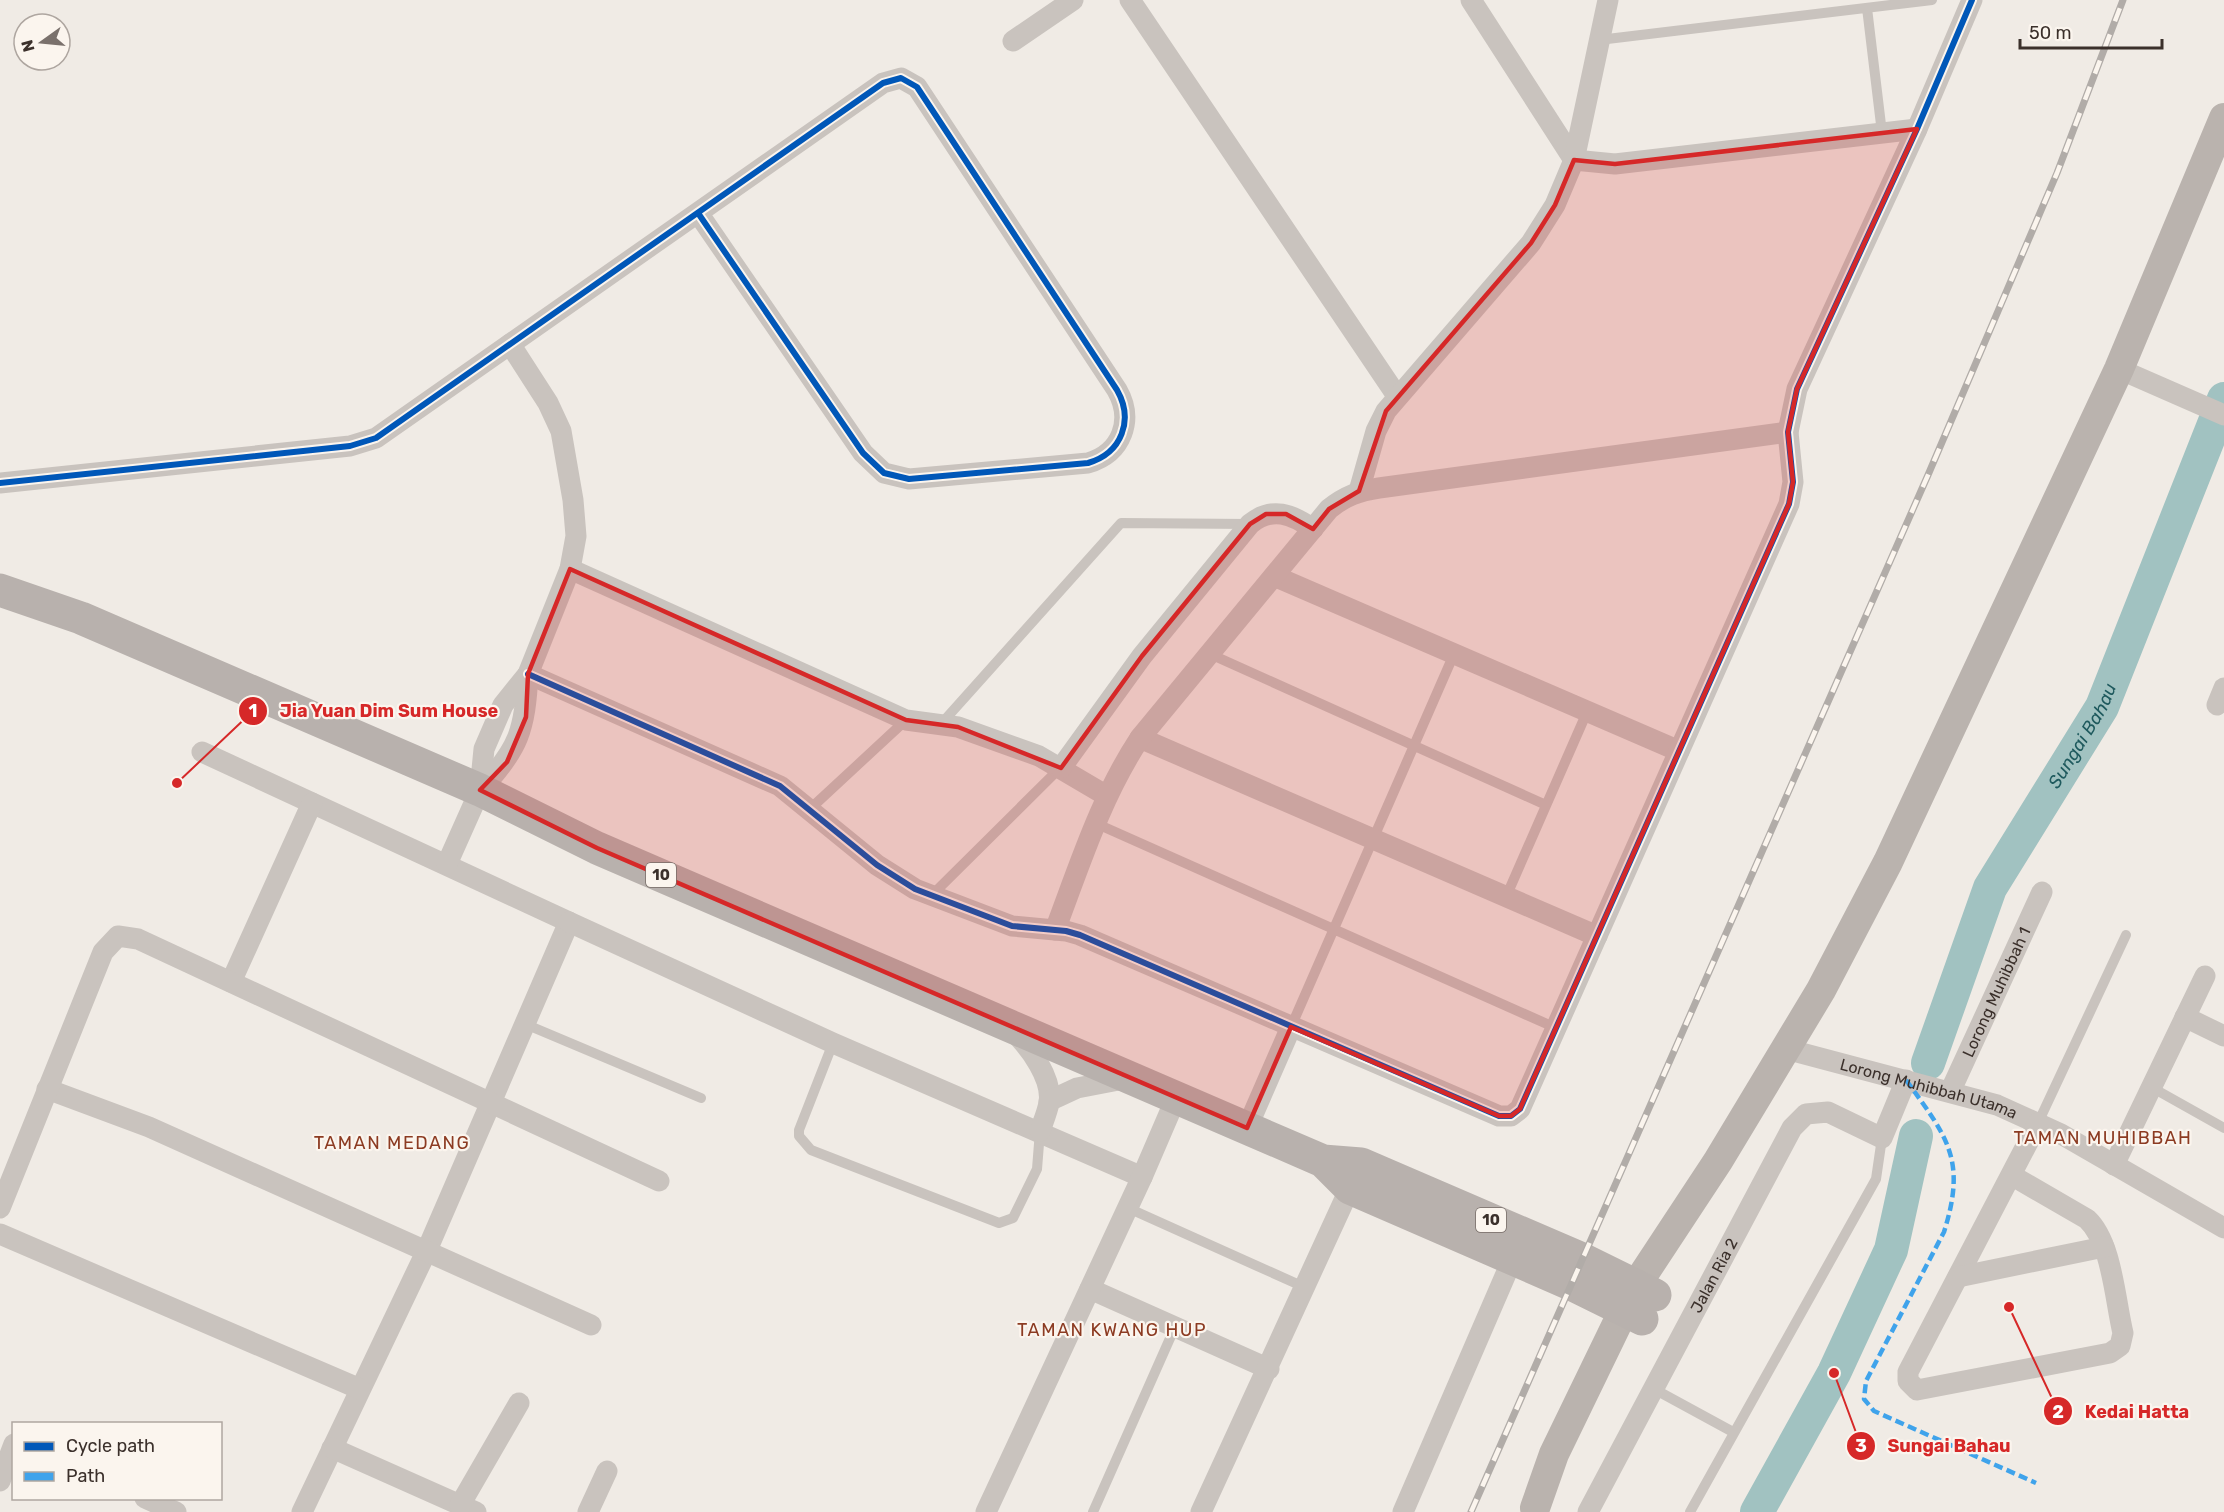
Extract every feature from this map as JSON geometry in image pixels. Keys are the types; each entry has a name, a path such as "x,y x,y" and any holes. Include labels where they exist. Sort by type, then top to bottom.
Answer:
{"main road":[{"path":"1534,1510 1639,1303 1718,1161 1821,990 1888,862 2119,369 2224,118"},
{"name":"10","path":"0,590 92,623 480,790 597,848 1323,1161 1356,1176 1512,1260 1573,1284 1639,1303"},
{"name":"10","path":"1356,1176 1582,1259 1639,1303"}],"street":[{"path":"1013,41 1073,0"},
{"path":"1130,0 1397,396"},
{"path":"1471,0 1574,160"},
{"path":"1359,491 1376,431 1397,396 1531,243 1555,205 1574,160 1608,0"},
{"path":"528,674 780,786 888,873 931,897 1012,926 1080,935 1505,1118 1516,1114 1789,504 1793,482 1788,432 1797,388 1917,129 1972,0"},
{"path":"0,483 363,443 376,438 882,83 891,79 910,81 917,87 1117,390 1123,404 1125,424 1117,446 1109,454 1088,463 909,478 884,472 863,453 698,213"},
{"path":"1574,160 1615,164 1917,129"},
{"path":"447,864 480,790 507,762 526,717 528,674 570,569 576,536 576,520 561,430 548,403 510,344"},
{"path":"2119,369 2216,411"},
{"path":"1055,930 1107,795 1140,738 1329,509 1343,498 1359,491 1788,432"},
{"path":"1061,768 1142,656 1250,524 1266,514 1286,514 1313,529"},
{"path":"570,569 906,720 968,730 1039,756 1107,795"},
{"path":"1274,576 1679,751"},
{"path":"1140,738 1597,936"},
{"path":"202,752 833,1043 1142,1177"},
{"path":"231,982 312,803"},
{"name":"Lorong Muhibbah 1","path":"1950,1092 2042,892"},
{"path":"302,1512 427,1250 569,922"},
{"path":"0,1208 103,952 118,936 138,939 659,1181"},
{"path":"2114,1165 2205,976"},
{"path":"2185,1017 2224,1036"},
{"path":"1008,1025 1034,1056 1043,1074 1049,1101 1040,1131"},
{"path":"1247,1128 1291,1026"},
{"name":"Lorong Muhibbah Utama","path":"1786,1049 1997,1105 2038,1123 2224,1228"},
{"path":"1049,1101 1077,1088 1130,1078"},
{"path":"1882,1138 1906,1080"},
{"path":"47,1089 149,1126 591,1325"},
{"path":"986,1512 1128,1208 1176,1098"},
{"name":"Jalan Ria 2","path":"1588,1512 1799,1120 1806,1114 1828,1112 1882,1138"},
{"path":"2011,1175 2087,1219 2101,1236 2122,1333 2120,1346 2110,1353 1917,1389 1908,1381 1908,1372 2038,1123"},
{"path":"1201,1512 1269,1369 1356,1176"},
{"path":"0,1234 360,1389"},
{"path":"1958,1277 2104,1247"},
{"path":"1403,1512 1512,1260"},
{"path":"1090,1289 1269,1369"},
{"path":"332,1448 468,1509 519,1403"},
{"path":"0,1481 12,1449"},
{"path":"588,1512 607,1471"},
{"path":"149,1500 176,1512"}],"lane":[{"path":"1599,40 1932,0"},
{"path":"1867,8 1882,133"},
{"path":"941,724 1121,523 1250,524"},
{"path":"1210,654 1546,805"},
{"path":"1291,1026 1454,654"},
{"path":"1506,897 1587,712"},
{"path":"810,808 906,720"},
{"path":"931,897 1061,768"},
{"path":"1095,823 1335,927 1556,1028"},
{"path":"2038,1123 2126,935"},
{"path":"525,1024 701,1098"},
{"path":"833,1043 799,1130 799,1136 811,1150 999,1223 1012,1218 1036,1170 1040,1131"},
{"path":"2151,1087 2224,1128"},
{"path":"1690,1512 1876,1179 1882,1138"},
{"path":"1128,1208 1304,1287"},
{"path":"1093,1512 1175,1327"},
{"path":"1654,1389 1733,1432"}],"highlighted area":[{"path":"1917,129 1797,389 1788,432 1793,482 1789,504 1597,936 1520,1109 1511,1116 1499,1116 1291,1027 1247,1128 597,848 480,790 507,762 526,717 528,674 570,569 906,720 958,727 1061,768 1142,656 1250,524 1266,514 1286,514 1313,529 1329,509 1359,491 1386,411 1531,243 1555,205 1574,160 1615,164"}],"waterway":[{"name":"Sungai Bahau","path":"1928,1063 1990,888 2102,707 2224,399"},
{"name":"Sungai Bahau","path":"1757,1512 1834,1373 1891,1250 1916,1136"}],"railway":[{"path":"1471,1512 1928,475 2057,173 2123,0"}],"marked path":[{"path":"1906,1080 1942,1134 1949,1150 1954,1185 1944,1232 1866,1381 1864,1399 1874,1411 2036,1483"}],"cycle path":[{"path":"528,674 780,786 877,865 915,889 1012,926 1066,931 1080,935 1499,1116 1511,1116 1520,1109 1789,504 1793,482 1788,432 1797,389 1917,129 1972,0"},
{"path":"0,483 350,446 376,438 883,83 901,78 917,87 1117,390 1124,413 1122,434 1109,452 1088,463 909,479 884,473 863,453 698,213"}],"place":[{"name":"Jia Yuan Dim Sum House","path":"177,783"},
{"name":"Kedai Hatta","path":"2009,1307"},
{"name":"Sungai Bahau","path":"1834,1373"}],"district":[{"name":"TAMAN MUHIBBAH","path":"2103,1138"},
{"name":"TAMAN MEDANG","path":"392,1143"},
{"name":"TAMAN KWANG HUP","path":"1112,1330"}]}
